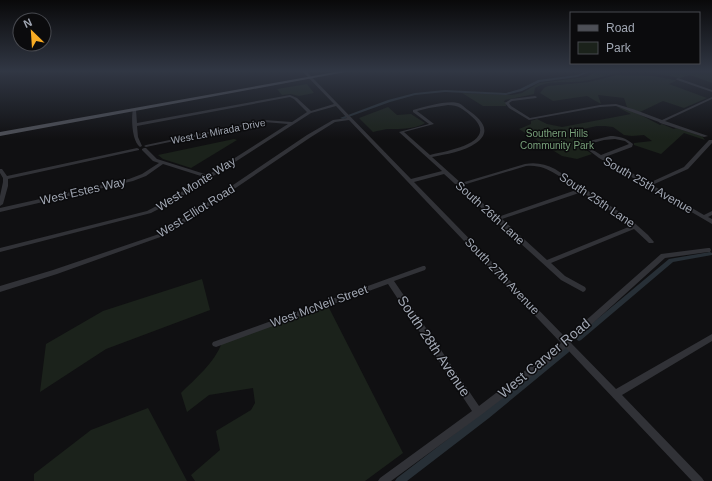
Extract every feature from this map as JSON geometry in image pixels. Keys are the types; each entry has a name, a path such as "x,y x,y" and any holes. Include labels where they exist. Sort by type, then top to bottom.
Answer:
{"main road":[{"path":"0,134 225,93"}],"street":[{"name":"South 27th Avenue","path":"325,93 699,481"},
{"path":"135,125 292,96 310,112"},
{"path":"536,97 511,100 507,103 529,119 600,106 616,105 661,122 706,136 707,139 712,139"},
{"path":"661,122 712,98"},
{"name":"South 26th Lane","path":"428,157 472,144 483,132 482,126 477,119 457,104 434,106 414,111 432,124 401,132 443,171 563,278 583,289"},
{"name":"West Monte Way","path":"0,250 149,212 164,206 310,112 336,105"},
{"path":"134,110 136,137 150,156 162,162 208,178"},
{"name":"West Elliot Road","path":"0,289 55,272 164,234 309,136 334,121 346,116"},
{"name":"West La Mirada Drive","path":"5,178 142,147 264,122 291,124"},
{"name":"South 25th Avenue","path":"601,157 630,146 630,143 626,140 611,137 587,143 585,146 601,157 712,222"},
{"path":"648,185 686,168 712,139"},
{"name":"West Estes Way","path":"0,210 131,180 144,175 162,162"},
{"name":"South 25th Lane","path":"459,185 525,165 539,164 553,170 636,226 651,242"},
{"path":"0,170 5,178 6,186 0,204"},
{"path":"409,181 417,180 443,171"},
{"path":"497,219 582,190"},
{"path":"704,217 712,213"},
{"path":"546,263 636,226"},
{"name":"West Carver Road","path":"383,481 478,412 566,342 663,256 708,250"},
{"name":"West McNeil Street","path":"216,344 423,268"},
{"name":"South 28th Avenue","path":"389,280 478,412"},
{"path":"616,394 712,337"}],"green space":[{"path":"281,93 312,93 299,96 291,94 282,95"},
{"path":"463,93 473,93 512,95 534,93 505,100 504,102 506,102 506,106 483,106"},
{"path":"541,93 695,93 707,98 684,108 663,101 640,112 627,107 624,98 598,95 601,104 587,96 553,101"},
{"path":"388,107 397,115 411,114 425,123 413,128 386,129 373,132 359,118"},
{"name":"Southern Hills Community Park","path":"617,107 631,110 660,125 662,124 674,129 676,128 702,136 705,140 684,133 661,154 634,145 634,143 652,141 644,135 624,135 613,127 597,126 569,132 585,142 583,143 582,147 592,154 577,159 562,156 519,129 531,124 531,121 537,119 547,124 562,127 631,114"},
{"path":"234,139 237,140 191,168 163,159 158,155"},
{"path":"202,279 210,310 106,349 40,392 46,344 103,311"},
{"path":"328,306 403,453 365,481 195,481 191,475 220,450 216,431 251,410 255,403 253,388 209,395 187,412 181,393 209,364 222,343"},
{"path":"148,408 187,481 34,481 34,474 91,430"}],"waterway":[{"path":"342,118 389,101 421,93"},
{"path":"495,93 508,93"},
{"path":"579,338 671,260 710,254"},
{"path":"400,481 486,415 566,350"}]}
